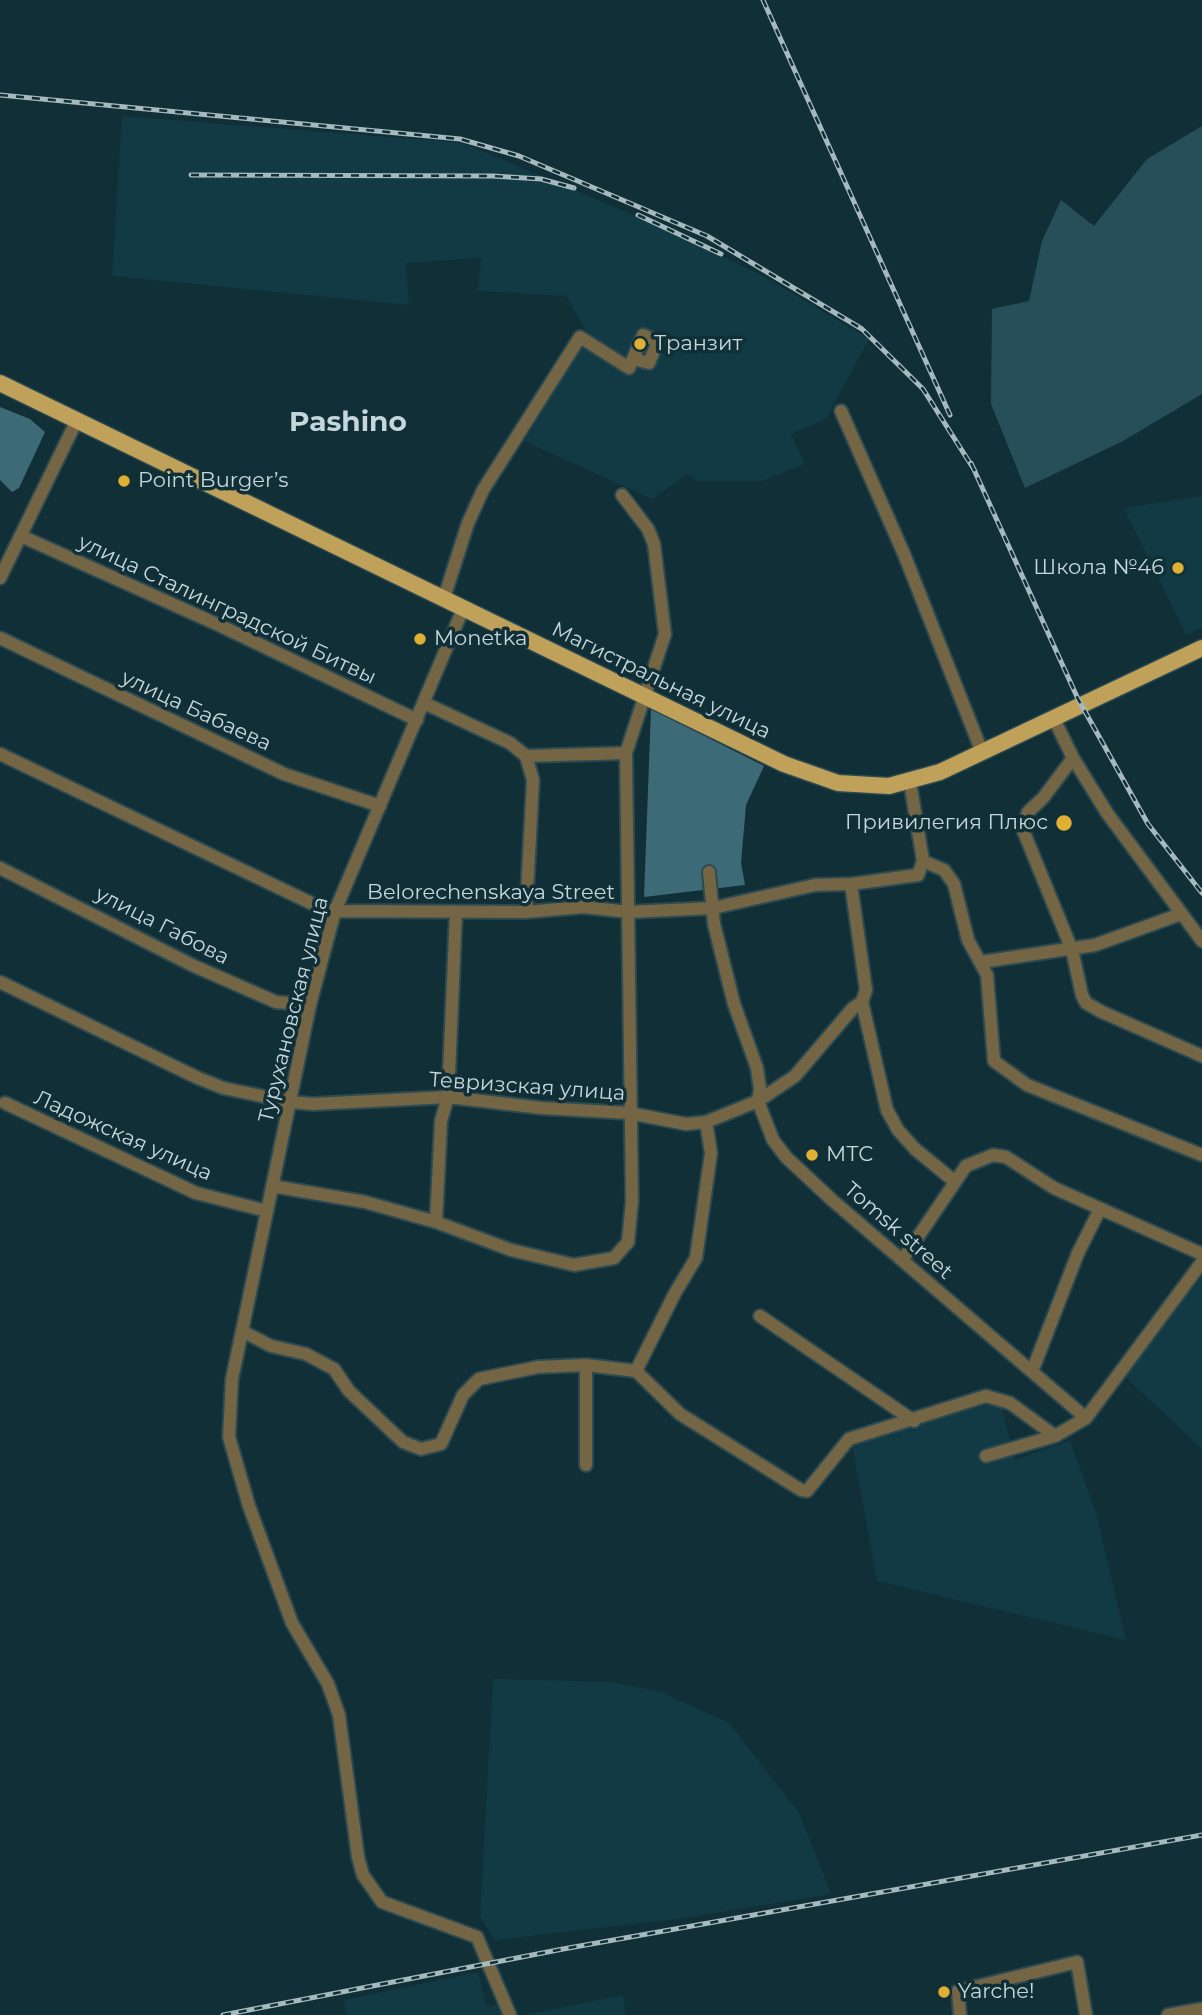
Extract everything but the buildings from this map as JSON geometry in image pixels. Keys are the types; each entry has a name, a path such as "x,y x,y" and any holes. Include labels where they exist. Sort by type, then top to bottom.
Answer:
{"main road":[{"name":"Магистральная улица","path":"0,383 784,764 825,780 868,787 910,782 940,772 1202,648"}],"street":[{"path":"444,598 468,523 483,490 580,337 629,368 633,359"},
{"path":"841,411 904,554 982,752"},
{"path":"0,578 76,422"},
{"path":"272,1186 365,1202 436,1222 511,1250 565,1263 588,1264 614,1258 623,1251 630,1231 626,753 634,721 646,697 665,634 654,544 648,529 622,495"},
{"name":"улица Сталинградской Битвы","path":"21,536 221,626 417,720"},
{"name":"Турухановская улица","path":"463,609 335,911 310,1005 236,1357 229,1437 240,1478 292,1623 328,1684 339,1714 358,1857 368,1883 382,1902 394,1908 477,1937 510,2015"},
{"name":"улица Бабаева","path":"0,638 285,774 380,806"},
{"path":"425,703 510,743 526,756 533,780 526,912"},
{"path":"1053,717 1073,758 1107,813 1202,942"},
{"path":"526,756 626,753"},
{"name":"Belorechenskaya Street","path":"0,754 315,905 335,911 526,912 583,908 629,912 713,908 803,888 918,875 923,861"},
{"path":"1073,758 1043,798 1028,812 1023,830 1072,950 1086,1003 1202,1056"},
{"path":"910,782 923,861 952,876 968,940 981,962 992,1004 995,1061 1027,1084 1202,1155"},
{"name":"улица Габова","path":"0,868 194,966 276,1002 310,1005"},
{"name":"Tomsk street","path":"709,872 714,924 734,1004 757,1068 760,1089 758,1101 774,1140 786,1157 947,1300 1033,1369 1086,1418"},
{"path":"851,884 866,989 862,1002 887,1110 898,1130 915,1149 954,1181"},
{"path":"436,1222 441,1121 448,1097 456,912"},
{"path":"981,962 1096,946 1181,914"},
{"name":"Тевризская улица","path":"0,982 198,1078 223,1088 290,1102 313,1104 448,1097 542,1108 629,1113 686,1124 706,1122 758,1101 795,1076 853,1008 862,1002"},
{"name":"Ладожская улица","path":"5,1103 196,1193 267,1211"},
{"path":"636,1371 674,1293 696,1258 711,1153 706,1122"},
{"path":"903,1259 966,1167 993,1155 1006,1157 1054,1188 1202,1254"},
{"path":"1033,1369 1078,1253 1100,1209"},
{"path":"986,1456 1055,1436 1086,1418 1202,1262"},
{"path":"760,1316 914,1421"},
{"path":"242,1331 271,1346 306,1354 334,1369 349,1391 403,1442 421,1449 441,1444 463,1395 479,1379 538,1367 586,1365 636,1371 681,1414 801,1490 807,1491 814,1486 838,1450 849,1439 862,1433 914,1421 986,1396 997,1397 1055,1436"},
{"path":"586,1365 586,1465"},
{"path":"960,2015 958,1991 1077,1962 1086,2015"},
{"path":"1168,2015 1202,2009"}],"shaded area":[{"path":"122,116 463,143 659,226 765,277 869,339 826,419 791,434 805,464 762,481 697,481 687,474 652,499 524,441 589,336 566,296 478,291 481,258 406,263 409,305 112,276"},
{"path":"1202,126 1202,394 1123,441 1025,488 991,404 992,309 1029,301 1042,241 1061,200 1094,226 1147,159"},
{"path":"0,407 30,419 45,432 19,488 12,492 0,480"},
{"name":"Школа №46","path":"1202,496 1202,628 1186,635 1124,508"},
{"path":"651,709 764,766 746,805 741,863 745,885 644,897"},
{"path":"1202,1277 1202,1449 1121,1373"},
{"path":"1000,1401 1015,1460 1070,1440 1096,1513 1126,1640 877,1581 852,1444"},
{"path":"493,1679 611,1682 661,1692 729,1723 800,1814 831,1894 685,1918 495,1940 480,1917"},
{"path":"478,1972 487,2007 501,2004 505,2015 347,2015 344,2000"},
{"path":"623,1995 626,2015 525,2015"}],"railway":[{"path":"763,0 950,415"},
{"path":"0,95 460,139 519,156 707,236 862,329 923,389 975,471"},
{"path":"191,175 493,176 541,179 574,188"},
{"path":"638,215 721,254"},
{"path":"971,463 1078,699 1148,824 1202,893"},
{"path":"223,2015 563,1949 1202,1835"}],"place":[{"name":"Транзит","path":"640,344"},
{"name":"Point Burger’s","path":"124,481"},
{"name":"Школа №46","path":"1178,568"},
{"name":"Monetka","path":"420,639"},
{"name":"Привилегия Плюс","path":"1064,823"},
{"name":"МТС","path":"812,1155"},
{"name":"Yarche!","path":"944,1992"}],"district":[{"name":"Pashino","path":"348,423"}]}
